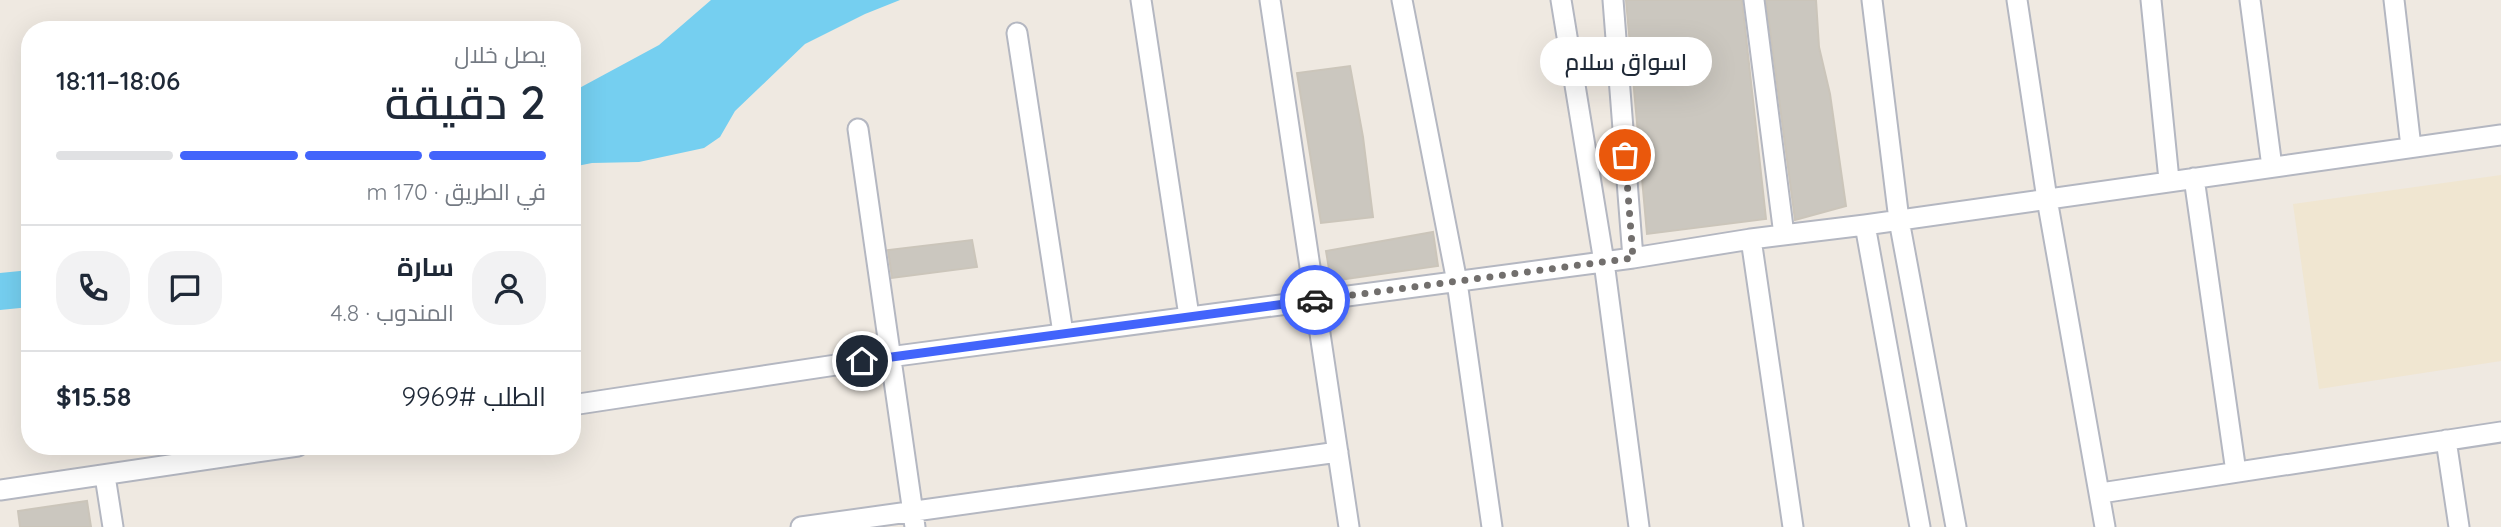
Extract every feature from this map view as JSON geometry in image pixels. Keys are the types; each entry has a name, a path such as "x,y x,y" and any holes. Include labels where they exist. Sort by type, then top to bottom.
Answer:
{"street":[{"path":"1141,0 1189,316"},
{"path":"1270,0 1349,527"},
{"path":"1402,0 1457,282 1492,527"},
{"path":"1560,0 1604,262 1639,527"},
{"path":"1613,0 1633,258"},
{"path":"1754,0 1784,235"},
{"path":"1872,0 1899,220 1956,527"},
{"path":"2017,0 2047,198 2105,527"},
{"path":"2151,0 2168,180"},
{"path":"2250,0 2272,167"},
{"path":"2394,0 2411,147"},
{"path":"1017,33 1063,333"},
{"path":"858,129 913,519"},
{"path":"581,404 889,357 1604,262 1751,239 2501,135"},
{"path":"2194,178 2236,472"},
{"path":"1866,225 1920,527"},
{"path":"1751,239 1793,527"},
{"path":"2101,493 2501,432"},
{"path":"2446,440 2459,527"},
{"path":"801,527 913,519 1338,452"},
{"path":"0,490 238,455"},
{"path":"105,475 113,527"}],"shaded area":[{"path":"2501,175 2501,361 2319,389 2293,204"}],"water":[{"path":"711,0 900,0 805,44 735,111 720,137 704,148 639,162 581,165 581,87 659,45"},
{"path":"21,271 21,308 0,310 0,273"}],"building":[{"path":"1626,0 1742,0 1766,219 1647,234"},
{"path":"1766,0 1816,0 1819,47 1830,94 1846,206 1795,220"},
{"path":"1350,66 1363,137 1373,217 1321,223 1297,73"},
{"path":"1433,232 1438,266 1331,281 1326,251"},
{"path":"972,240 977,267 892,278 888,250"},
{"path":"87,501 91,527 20,527 18,511"}],"way so far":[{"path":"1315,300 1633,258 1625,155"}],"place":[{"name":"اسواق سلام","path":"1625,155"}],"route":[{"path":"862,361 1315,300"}]}
